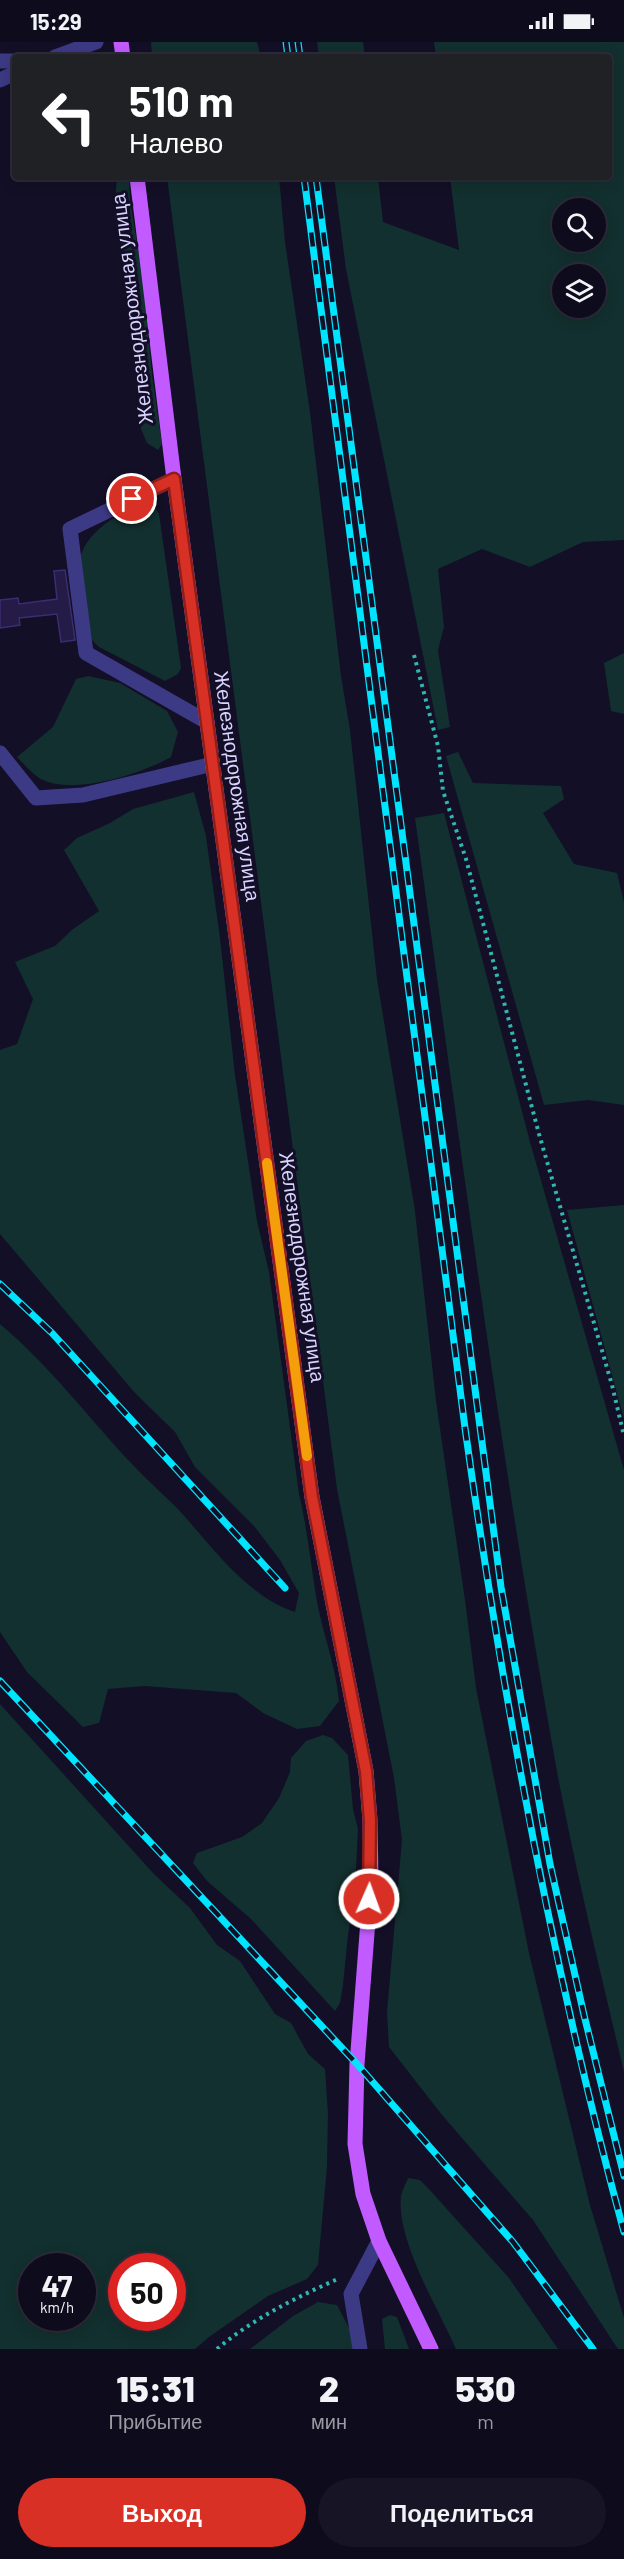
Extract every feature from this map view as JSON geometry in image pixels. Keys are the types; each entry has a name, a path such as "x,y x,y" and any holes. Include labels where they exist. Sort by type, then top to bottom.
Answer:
{"main road":[{"name":"Железнодорожная улица","path":"137,180 174,479 312,1497 366,1771 370,1820 370,1881 357,2064 354,2144 363,2194 379,2241 431,2349"}],"street":[{"path":"74,54 96,42"},
{"path":"174,479 70,529 86,653 207,722"},
{"path":"0,753 36,798 82,795 213,764"},
{"path":"360,2349 351,2294 379,2241"}],"path":[{"path":"414,655 438,746 443,791 466,859 539,1134 612,1385 624,1436"},
{"path":"217,2349 283,2304 350,2273"}],"green space":[{"path":"151,42 257,42 260,54 152,54"},
{"path":"317,42 363,42 365,54 319,54"},
{"path":"434,42 624,42 624,540 583,542 530,567 482,549 438,569 444,627 438,650 450,727 438,730 346,269 334,180 378,180 383,222 459,250 450,180 612,180 612,54 436,54"},
{"path":"117,180 129,180 130,201 144,284 152,375 162,444 158,450 147,443 141,429 138,407 142,373 141,351 132,308 128,268 114,217"},
{"path":"167,180 279,180 285,242 310,412 341,676 350,730 377,979 415,1211 436,1401 476,1688 529,1953 590,2205 624,2318 624,2349 618,2349 533,2220 442,2115 389,2047 387,2012 402,1840 394,1778 337,1489"},
{"path":"138,503 151,505 159,514 181,668 178,674 165,681 99,647 92,640 82,588 80,561 87,542 102,526"},
{"path":"624,653 624,714 611,711 604,663"},
{"path":"88,676 120,683 167,711 178,732 171,757 125,776 88,784 55,784 41,779 28,769 17,757 53,727 76,679"},
{"path":"458,752 473,783 561,786 564,799 543,813 574,864 617,873 624,902 624,1105 588,1100 544,1105 446,756"},
{"path":"194,792 206,836 235,1075 257,1221 269,1272 299,1494 318,1607 338,1689 339,1701 320,1726 297,1729 263,1713 236,1693 144,1686 108,1689 99,1723 83,1727 27,1672 0,1632 0,1324 52,1374 131,1463 177,1508 230,1568 260,1594 295,1612 299,1593 280,1560 254,1526 195,1467 175,1432 135,1393 0,1234 0,1050 17,1044 33,999 15,962 55,946 73,929 99,911 64,850 77,838 110,823 133,809"},
{"path":"444,813 530,1142 624,1470 624,2072 563,1805 535,1648 481,1292 415,818"},
{"path":"624,1205 624,1419 567,1210"},
{"path":"0,1704 154,1874 190,1908 217,1945 240,1961 275,2014 291,2023 308,2054 325,2069 328,2113 327,2167 318,2265 307,2279 268,2296 195,2349 0,2349"},
{"path":"323,1735 332,1738 348,1755 353,1809 358,1829 355,1889 343,1985 340,2003 335,2011 251,1919 207,1881 193,1863 197,1853 242,1837 262,1823 279,1798 290,1772 291,1758 306,1741"},
{"path":"408,2178 420,2180 509,2278 558,2349 456,2349 420,2274 405,2233 401,2214 401,2196"},
{"path":"318,2302 337,2305 350,2330 354,2349 250,2349 293,2316"},
{"path":"390,2315 397,2317 409,2349 385,2349 382,2319"}],"building":[{"path":"65,570 75,640 61,642 57,614 19,618 20,625 0,628 0,600 18,598 19,604 57,599 54,571"}],"railway":[{"path":"286,42 288,54"},
{"path":"298,42 300,54"},
{"path":"304,180 480,1530 513,1732 552,1933 598,2133 624,2232"},
{"path":"316,180 501,1587 550,1864 624,2176"},
{"path":"0,1284 52,1333 285,1588"},
{"path":"0,1681 357,2064 513,2242 593,2349"}],"slow traffic":[{"path":"267,1163 307,1456"}],"route":[{"path":"132,499 174,479 312,1497 366,1771 370,1820 369,1899"}]}
